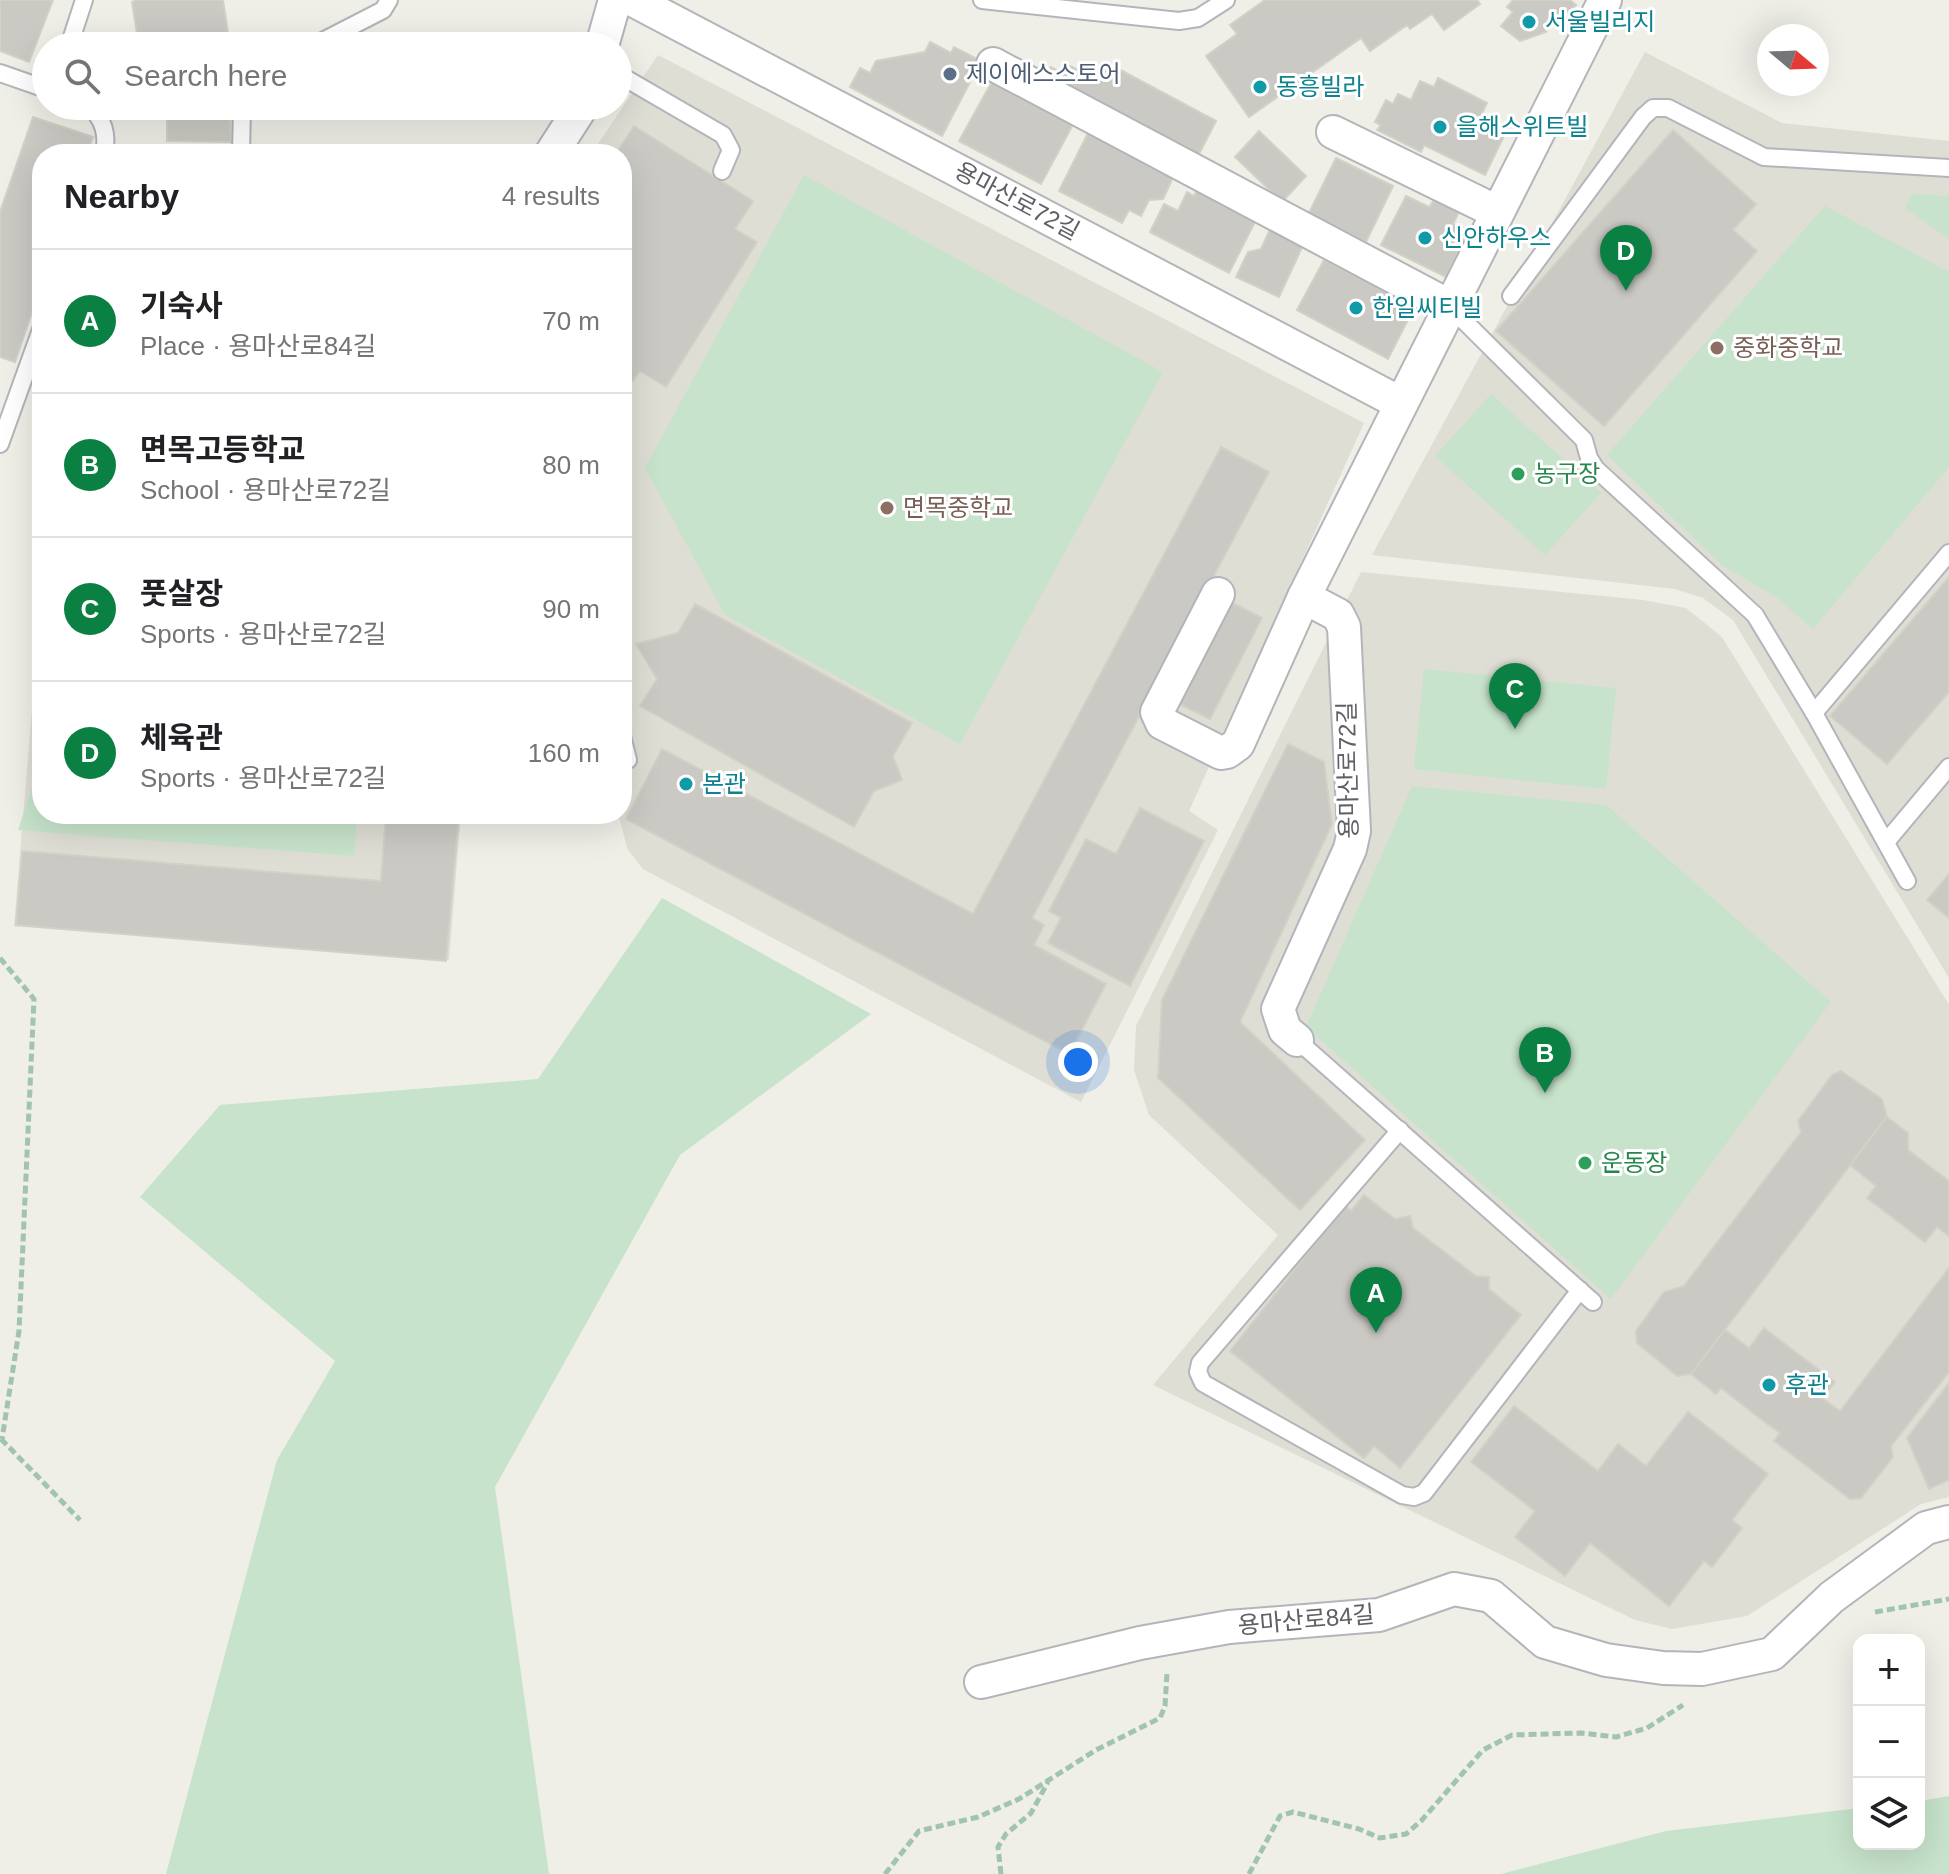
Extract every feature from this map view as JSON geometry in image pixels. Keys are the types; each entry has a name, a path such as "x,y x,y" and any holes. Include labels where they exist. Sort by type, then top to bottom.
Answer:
{"street":[{"path":"606,32 615,0"},
{"name":"용마산로72길","path":"633,0 1400,403"},
{"path":"1218,594 1157,712 1162,723 1221,753 1232,750 1238,744 1304,597 1605,0"},
{"path":"993,64 1449,306"},
{"path":"557,144 573,120"},
{"path":"1333,132 1497,212"},
{"name":"용마산로72길","path":"1297,1040 1285,1030 1278,1009 1350,849 1354,831 1344,627 1338,615 1304,597"},
{"name":"용마산로84길","path":"981,1682 1140,1643 1229,1627 1379,1615 1454,1589 1491,1596 1545,1642 1606,1660 1702,1669 1772,1654 1832,1597 1926,1528 1949,1522"}],"lane":[{"path":"74,32 84,0"},
{"path":"340,32 383,10 389,0"},
{"path":"982,0 1179,21 1198,18 1226,0"},
{"path":"0,73 32,84"},
{"path":"632,82 723,135 731,150 722,171"},
{"path":"1511,296 1643,117 1653,108 1668,108 1764,157 1949,168"},
{"path":"100,120 106,135 105,144"},
{"path":"241,144 242,120"},
{"path":"1449,306 1584,440 1596,469 1755,615 1814,713 1907,881"},
{"path":"0,444 32,355"},
{"path":"1814,713 1949,553"},
{"path":"1886,842 1949,767"},
{"path":"1297,1040 1593,1302"},
{"path":"1400,1130 1200,1363 1198,1372 1203,1383 1402,1495 1414,1497 1424,1493 1580,1290"}],"path":[{"path":"0,958 34,999 19,1331 1,1439 80,1520"},
{"path":"1832,1597 1838,1607 1880,1612 1949,1599"},
{"path":"885,1874 919,1831 978,1817 1019,1799 1096,1750 1160,1718 1165,1706 1168,1660 1194,1634"},
{"path":"1249,1874 1280,1816 1293,1812 1359,1829 1380,1838 1406,1834 1483,1750 1512,1735 1581,1733 1616,1737 1647,1728 1673,1714 1715,1680 1725,1663"},
{"path":"1001,1874 998,1847 1006,1834 1031,1813 1048,1781"}],"shaded area":[{"name":"중화중학교","path":"1645,52 1782,123 1949,141 1949,978 1733,620 1703,598 1675,589 1372,555"},
{"name":"면목중학교","path":"658,55 1364,423 1189,811 1218,830 1081,1102 643,869 628,850 621,824 632,824 632,144 598,144 614,120 632,120 632,93"},
{"path":"1361,572 1643,600 1686,608 1722,637 1949,1005 1949,1497 1921,1504 1747,1616 1672,1629 1635,1620 1153,1385 1278,1235 1149,1115 1134,1070 1136,1026"},
{"path":"32,710 32,824 460,824 449,960 14,926"}],"green space":[{"path":"804,175 1163,372 960,744 725,615 645,468"},
{"path":"1912,194 1949,196 1949,239 1905,208"},
{"path":"1825,206 1949,272 1949,467 1813,629 1776,597 1722,565 1607,455"},
{"name":"농구장","path":"1491,394 1601,493 1545,555 1435,456"},
{"path":"1424,669 1616,688 1606,789 1414,769"},
{"name":"운동장","path":"1412,786 1606,805 1831,1002 1611,1299 1306,1027"},
{"path":"32,787 32,824 356,824 354,856 18,830"},
{"path":"662,898 871,1014 680,1155 495,1487 549,1874 166,1874 277,1460 335,1361 140,1197 220,1105 538,1079"},
{"path":"1949,1796 1949,1874 1501,1874 1666,1831 1853,1809 1853,1850 1925,1850 1925,1800"}],"building":[{"path":"0,0 53,0 41,32 32,32 29,62 0,51"},
{"path":"223,0 228,32 137,32 132,2"},
{"name":"동흥빌라","path":"1265,0 1477,0 1480,4 1444,30 1432,14 1410,29 1407,25 1370,51 1361,38 1249,117 1206,56 1237,34 1230,25"},
{"name":"서울빌리지","path":"1513,0 1570,0 1576,5 1565,18 1558,16 1546,32 1520,41 1501,26 1513,12 1507,7"},
{"path":"930,42 951,53 954,47 981,61 942,136 850,87 860,68 870,73 876,61 925,52"},
{"path":"1070,66 1080,71 1117,68 1216,121 1197,158 1045,78 1051,67 1065,75"},
{"path":"995,76 1076,119 1041,184 959,141"},
{"name":"을해스위트빌","path":"1438,78 1487,103 1480,117 1507,130 1485,175 1424,145 1421,152 1377,130 1381,125 1375,122 1386,100 1393,104 1398,94 1411,100 1420,81 1434,87"},
{"path":"32,120 42,120 93,137 91,144 32,144 32,312 15,362 0,357 0,212"},
{"path":"167,120 230,120 231,142 167,141"},
{"path":"634,126 753,201 735,229 757,242 666,387 640,371 632,380 632,144 622,144"},
{"path":"1091,127 1177,169 1163,199 1149,200 1141,216 1129,210 1122,223 1059,191"},
{"path":"1673,130 1756,204 1733,230 1757,251 1604,426 1496,331"},
{"path":"1259,131 1306,176 1282,202 1235,157"},
{"path":"1336,158 1393,186 1366,242 1309,213"},
{"path":"1200,184 1259,214 1229,273 1150,232 1164,204 1178,211 1187,192 1194,196"},
{"name":"신안하우스","path":"1406,196 1429,207 1434,200 1459,212 1453,224 1468,231 1446,277 1381,245"},
{"path":"1272,225 1305,241 1279,297 1236,277 1248,252 1261,249"},
{"name":"한일씨티빌","path":"1324,260 1415,306 1388,359 1297,310"},
{"name":"본관","path":"1221,447 1269,472 1032,918 1044,925 1034,945 1106,984 1069,1054 632,822 632,807 662,749 973,914"},
{"path":"1949,577 1949,692 1887,764 1830,716"},
{"path":"1231,602 1262,618 1210,719 1179,704"},
{"path":"695,604 912,723 893,756 902,780 874,791 854,827 640,706 657,679 636,644 678,633"},
{"path":"1288,744 1324,762 1332,824 1240,1022 1365,1140 1300,1210 1158,1078 1162,1000"},
{"path":"1140,808 1204,841 1130,986 1048,943 1061,918 1049,911 1086,839 1116,854"},
{"path":"385,824 458,824 446,961 16,925 22,851 381,881"},
{"path":"1949,874 1949,918 1927,900"},
{"path":"1841,1071 1882,1099 1887,1117 1691,1374 1677,1376 1637,1343 1636,1331 1664,1292 1684,1286 1801,1132 1798,1121 1832,1075"},
{"path":"1887,1117 1908,1133 1908,1150 1949,1181 1949,1236 1937,1227 1925,1242 1867,1198 1876,1186 1850,1165"},
{"path":"1364,1195 1395,1219 1410,1216 1413,1228 1476,1276 1489,1277 1489,1289 1521,1315 1400,1468 1374,1446 1364,1458 1230,1351 1345,1206 1351,1211"},
{"name":"후관","path":"1949,1268 1949,1372 1891,1446 1893,1457 1861,1498 1850,1499 1774,1441 1780,1433 1721,1388 1716,1394 1691,1374 1725,1330 1749,1348 1764,1328 1835,1382 1822,1398 1840,1411"},
{"path":"1949,1383 1949,1480 1929,1489 1907,1438"},
{"path":"1514,1406 1598,1471 1618,1444 1646,1466 1688,1412 1768,1474 1732,1520 1742,1528 1712,1567 1704,1561 1669,1606 1590,1543 1565,1576 1515,1537 1535,1511 1471,1462"}],"place":[{"name":"서울빌리지","path":"1529,22"},
{"name":"제이에스스토어","path":"950,74"},
{"name":"동흥빌라","path":"1260,87"},
{"name":"을해스위트빌","path":"1440,127"},
{"name":"신안하우스","path":"1425,238"},
{"name":"체육관","path":"1626,291"},
{"name":"한일씨티빌","path":"1356,308"},
{"name":"중화중학교","path":"1717,348"},
{"name":"농구장","path":"1518,474"},
{"name":"면목중학교","path":"887,508"},
{"name":"풋살장","path":"1515,729"},
{"name":"본관","path":"686,784"},
{"name":"면목고등학교","path":"1545,1093"},
{"name":"운동장","path":"1585,1163"},
{"name":"기숙사","path":"1376,1333"},
{"name":"후관","path":"1769,1385"}]}
